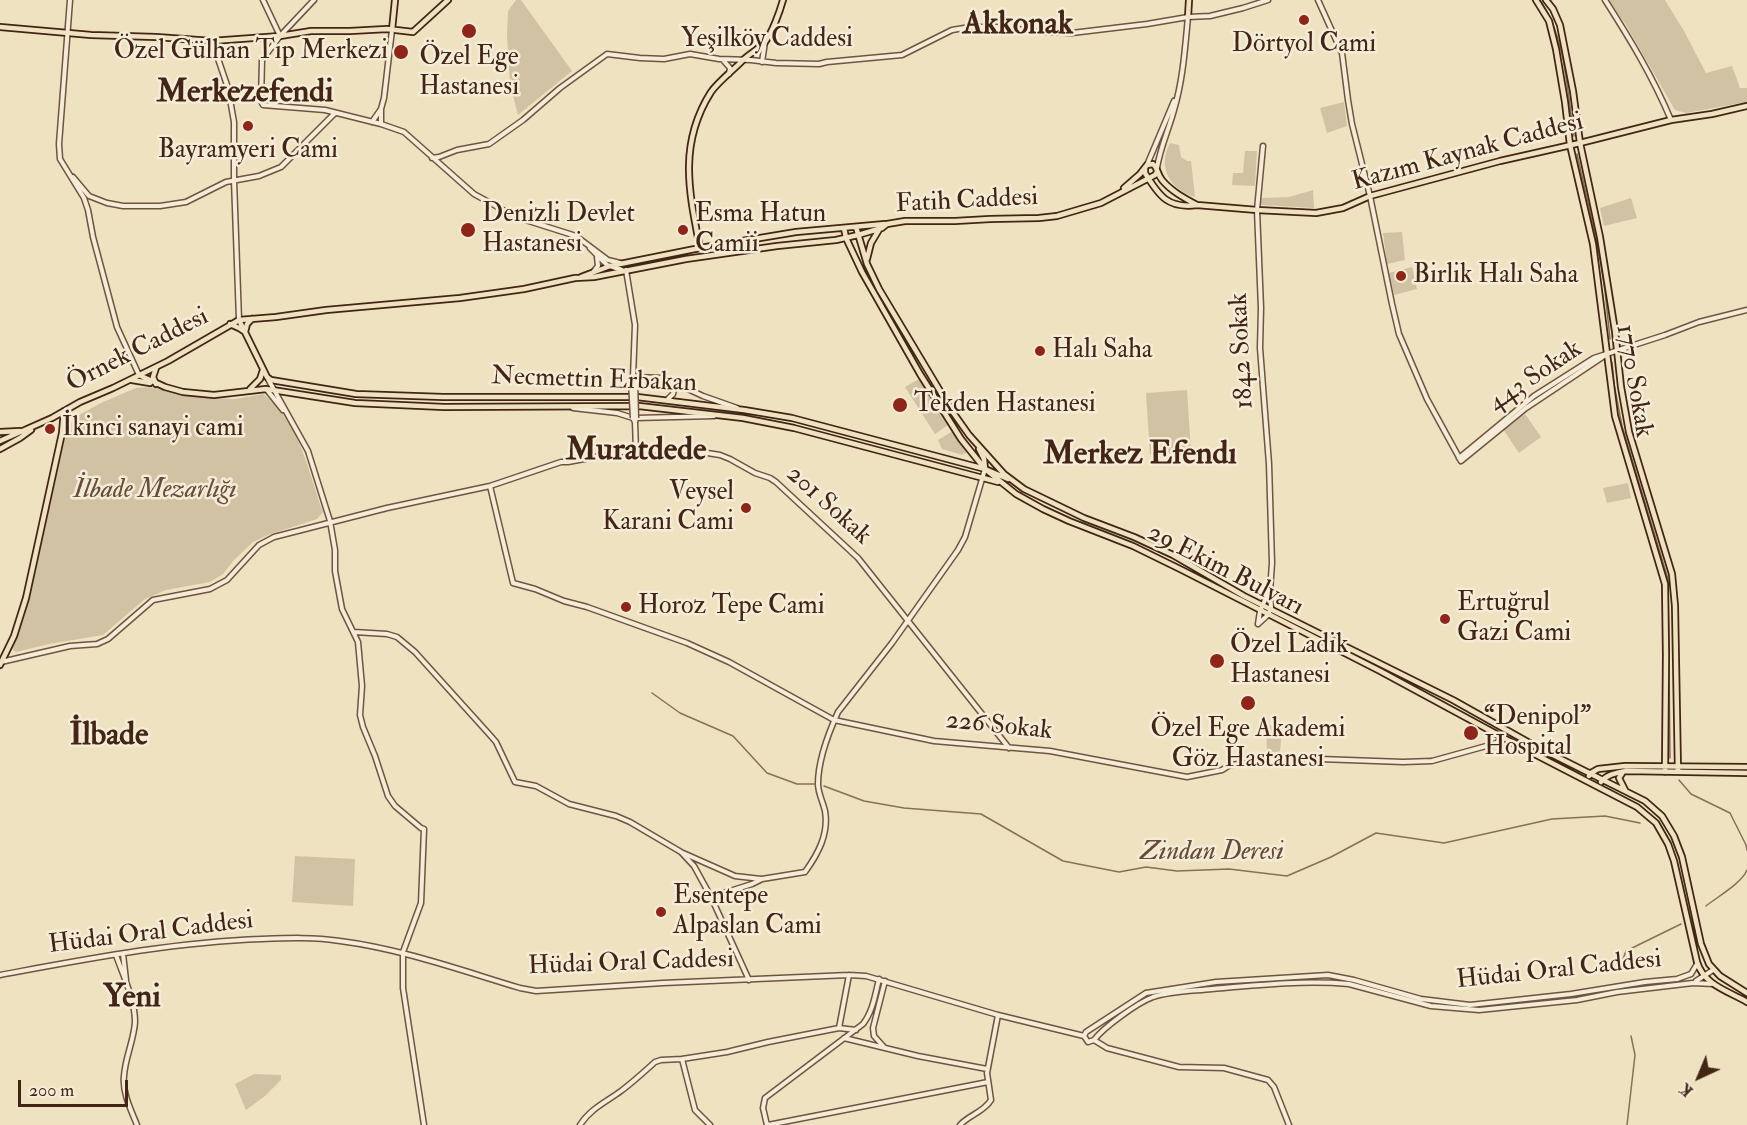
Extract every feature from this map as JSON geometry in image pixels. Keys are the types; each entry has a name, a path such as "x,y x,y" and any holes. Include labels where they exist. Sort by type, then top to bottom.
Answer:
{"main road":[{"path":"393,30 395,0"},
{"path":"0,27 91,35 212,41 280,36 311,31 387,29 413,32 448,0"},
{"path":"700,248 692,211 688,171 696,125 712,92 742,61 765,42 783,0"},
{"path":"1188,17 1189,0"},
{"name":"1770 Sokak","path":"1536,0 1549,21 1556,49 1570,145 1593,244 1615,416 1665,584 1665,769"},
{"name":"1770 Sokak","path":"1546,0 1560,25 1574,92 1580,143 1600,237 1629,432 1672,574 1675,606 1678,769"},
{"name":"Kazım Kaynak Caddesi","path":"1153,186 1167,201 1179,205 1316,213 1343,208 1370,196 1500,161 1671,120 1747,106"},
{"path":"1101,203 1130,183 1146,167 1153,164 1168,187 1197,205"},
{"path":"1146,167 1153,186"},
{"name":"Fatih Caddesi","path":"594,275 858,235 888,224 908,221 1039,218 1064,214 1101,203 1149,176 1155,176 1157,170"},
{"path":"1141,182 1153,186"},
{"path":"594,275 609,265 709,246 796,232 888,224"},
{"name":"29 Ekim Bulvarı","path":"856,227 866,261 879,289 910,342 952,411 975,442 1004,474 1024,489 1064,509 1173,555 1244,596 1453,700 1535,746 1645,801 1670,826 1674,836 1682,857 1701,944 1709,964 1731,984 1747,993"},
{"name":"29 Ekim Bulvarı","path":"844,228 861,272 886,316 948,419 986,470 1016,494 1043,509 1133,546 1370,666 1637,807 1651,817 1662,830 1674,861 1700,970 1704,977 1714,984 1747,1002"},
{"path":"866,261 871,243 880,228"},
{"path":"698,237 709,246"},
{"path":"690,250 696,244 698,237"},
{"path":"700,248 717,255"},
{"path":"689,259 700,248"},
{"name":"Örnek Caddesi","path":"1,663 14,636 26,598 62,433 64,411 158,366 239,320 459,298 524,289 594,275"},
{"path":"245,333 247,324 252,319"},
{"path":"239,320 267,377"},
{"path":"230,324 245,333"},
{"path":"156,384 153,374 158,366"},
{"path":"248,390 260,379 263,370"},
{"path":"139,375 156,384"},
{"name":"Necmettin Erbakan","path":"267,377 271,380 356,394 668,399 792,418 986,470"},
{"path":"129,380 156,384"},
{"name":"Necmettin Erbakan","path":"156,384 183,392 213,395 273,389 355,403 444,407 647,406 729,416 794,428 1003,484"},
{"path":"0,441 64,411"},
{"path":"0,449 20,438 38,424"},
{"path":"0,432 22,431"},
{"path":"975,442 983,457 986,470 1018,485"},
{"path":"961,464 968,460 971,452"},
{"path":"1580,768 1625,766 1665,769"},
{"path":"1598,787 1602,780 1623,772 1747,767"},
{"path":"1586,781 1590,773 1598,769"},
{"path":"1678,769 1747,773"},
{"path":"1623,772 1619,780 1627,792"}],"street":[{"path":"70,0 60,159 83,190 94,199 130,206 160,206 186,202 215,187 234,180 259,176 281,167 336,113"},
{"path":"263,0 280,36"},
{"path":"314,0 280,36 262,60 262,105 298,107 336,113 404,132 467,189 516,217 574,235 583,240 609,265"},
{"name":"Yeşilköy Caddesi","path":"432,158 457,150 489,144 607,54 664,60 690,54 722,60 819,64 902,55 952,30 970,27 1072,33 1210,16 1268,0"},
{"path":"1318,0 1342,52 1350,112 1370,196"},
{"path":"1605,0 1637,50 1657,87 1671,120"},
{"path":"1157,170 1160,153 1175,108 1184,62 1188,17"},
{"path":"381,124 381,109 393,30"},
{"path":"212,41 228,88 234,122 239,320"},
{"path":"762,62 765,42"},
{"path":"722,60 730,68 729,74"},
{"path":"1146,167 1176,98"},
{"path":"372,122 381,109"},
{"name":"1842 Sokak","path":"1263,146 1257,210 1261,309 1260,348 1271,496 1271,608"},
{"path":"67,169 84,198 117,327 139,375"},
{"name":"443 Sokak","path":"1370,196 1399,334 1427,399 1460,460 1534,396 1594,358 1699,322 1747,310"},
{"path":"583,240 609,265 625,270 635,325 633,379 636,450"},
{"path":"594,275 598,261 595,253"},
{"path":"267,377 308,451 330,521 335,550 335,571 342,609 357,642 362,686 360,715 363,728 388,796 403,813 424,829 422,903 403,952 403,996 423,1125"},
{"path":"633,379 664,378 703,396 744,410"},
{"path":"664,378 674,388 673,394 668,399"},
{"path":"266,389 286,412"},
{"path":"280,401 283,395 288,393"},
{"path":"559,406 617,413 634,419 729,416"},
{"name":"201 Sokak","path":"1,663 70,646 97,644 108,639 153,600 210,589 227,580 259,545 274,537 410,502 490,486 561,462 636,450 675,450 720,454 755,473 770,478 858,558 1009,748"},
{"path":"354,632 387,633 397,637 415,652 496,742 515,782 536,786 569,804 623,819 681,852 735,876 762,879 805,872 814,860 826,831 825,812 818,785 824,750 834,720 955,555 965,537 986,470"},
{"name":"226 Sokak","path":"490,486 513,583 687,643 729,662 834,720 934,741 1050,751 1187,777 1222,770 1230,765 1292,758 1432,761 1497,743 1502,737"},
{"path":"1270,591 1260,611 1258,624 1268,615 1271,608"},
{"path":"681,852 694,866 711,897 749,980"},
{"path":"711,897 762,879"},
{"name":"Hüdai Oral Caddesi","path":"0,975 116,955 211,942 286,939 338,940 403,952 536,991 663,983 866,976 998,1015 1084,1036"},
{"path":"123,954 126,981"},
{"path":"116,955 131,997 135,1022 125,1067 124,1084 137,1125"},
{"path":"1690,975 1695,970 1697,962"},
{"name":"Hüdai Oral Caddesi","path":"1090,1030 1146,993 1215,982 1328,975 1421,999 1470,1005 1677,979 1690,975 1709,964"},
{"path":"1693,983 1713,970"},
{"path":"844,1038 839,1028 849,975"},
{"path":"879,979 868,1017 858,1028 765,1098 767,1125 988,1082"},
{"path":"872,1044 878,1005 885,981"},
{"name":"Hüdai Oral Caddesi","path":"1095,1039 1120,1017 1143,1002 1153,997 1185,992 1267,985 1337,983 1349,984 1431,1006 1479,1010 1577,1000 1617,992 1693,983"},
{"path":"1693,983 1714,984"},
{"path":"960,1125 990,1103 987,1070 998,1015"},
{"path":"580,1125 595,1107 618,1093 655,1062 661,1060 727,1052 839,1028 867,1026 885,1047"},
{"path":"858,1028 861,1041"},
{"path":"1095,1039 1088,1042 1084,1036 1090,1030 1094,1032 1095,1039 1107,1048 1179,1066 1224,1068 1266,1079 1272,1083 1289,1125"},
{"path":"844,1038 987,1070"},
{"path":"682,1059 695,1110 703,1122 710,1125"}],"green space":[{"path":"516,0 521,0 572,71 518,115 510,84 507,36 508,11"},
{"path":"1608,0 1665,0 1706,73 1732,66 1740,88 1747,88 1747,102 1686,113 1675,110 1626,25"},
{"path":"1344,102 1347,126 1327,133 1320,108"},
{"path":"1170,143 1179,145 1181,157 1191,161 1195,197 1179,189 1168,176 1165,161"},
{"path":"1245,151 1257,151 1255,186 1232,185 1233,173 1243,173"},
{"path":"1313,190 1314,208 1261,205 1261,198 1289,197"},
{"path":"1631,198 1637,218 1604,226 1600,208"},
{"path":"1402,232 1405,260 1387,264 1383,233"},
{"path":"1412,267 1417,289 1394,295 1389,273"},
{"path":"919,379 948,425 935,434 905,387"},
{"name":"İlbade Mezarlığı","path":"149,387 208,398 235,399 263,394 276,405 294,433 323,512 317,519 253,542 223,574 210,582 166,590 145,599 103,635 16,652 12,649 24,618 64,442 70,425 75,417 103,402 136,388"},
{"path":"1187,390 1191,452 1150,455 1146,393"},
{"path":"1525,414 1541,437 1519,453 1503,429"},
{"path":"953,431 967,452 962,455 942,449 938,440"},
{"path":"1628,483 1631,498 1607,503 1603,488"},
{"path":"1266,725 1282,726 1280,753 1267,754"},
{"path":"295,856 355,859 353,906 292,902"},
{"path":"254,1074 281,1075 281,1080 246,1110 235,1084"}],"waterway":[{"path":"1540,0 1549,15 1560,48 1574,136"},
{"path":"1577,154 1598,247 1610,339"},
{"path":"1612,362 1622,426 1668,579 1670,758"},
{"name":"Zindan Deresi","path":"652,693 680,713 733,736 767,773 797,784 814,784"},
{"name":"Zindan Deresi","path":"1679,780 1691,794 1730,813 1747,850"},
{"name":"Zindan Deresi","path":"824,786 864,801 904,808 981,814 1063,861 1119,872 1146,867 1177,871 1229,869 1287,876 1331,857 1376,833 1444,843 1552,819 1605,816 1640,823"},
{"path":"1706,906 1735,885 1747,870"},
{"path":"1620,967 1626,951 1681,924"},
{"path":"1627,1125 1635,1055 1631,1036"}],"place":[{"name":"Dörtyol Cami","path":"1304,20"},
{"name":"Özel Ege Hastanesi","path":"469,31"},
{"name":"Özel Gülhan Tıp Merkezi","path":"401,52"},
{"name":"Bayramyeri Cami","path":"248,126"},
{"name":"Denizli Devlet Hastanesi","path":"468,230"},
{"name":"Esma Hatun Camii","path":"683,230"},
{"name":"Birlik Halı Saha","path":"1401,276"},
{"name":"Halı Saha","path":"1040,351"},
{"name":"Tekden Hastanesi","path":"900,405"},
{"name":"İkinci sanayi cami","path":"50,429"},
{"name":"Veysel Karani Cami","path":"746,508"},
{"name":"Horoz Tepe Cami","path":"626,607"},
{"name":"Ertuğrul Gazi Cami","path":"1445,619"},
{"name":"Özel Ladik Hastanesi","path":"1217,661"},
{"name":"Özel Ege Akademi Göz Hastanesi","path":"1248,703"},
{"name":"“Denipol” Hospital","path":"1471,733"},
{"name":"Esentepe Alpaslan Cami","path":"661,912"}],"district":[{"name":"Akkonak","path":"1018,26"},
{"name":"Merkezefendi","path":"245,94"},
{"name":"Muratdede","path":"636,452"},
{"name":"Merkez Efendı","path":"1140,456"},
{"name":"İlbade","path":"109,737"},
{"name":"Yeni","path":"132,999"}]}
